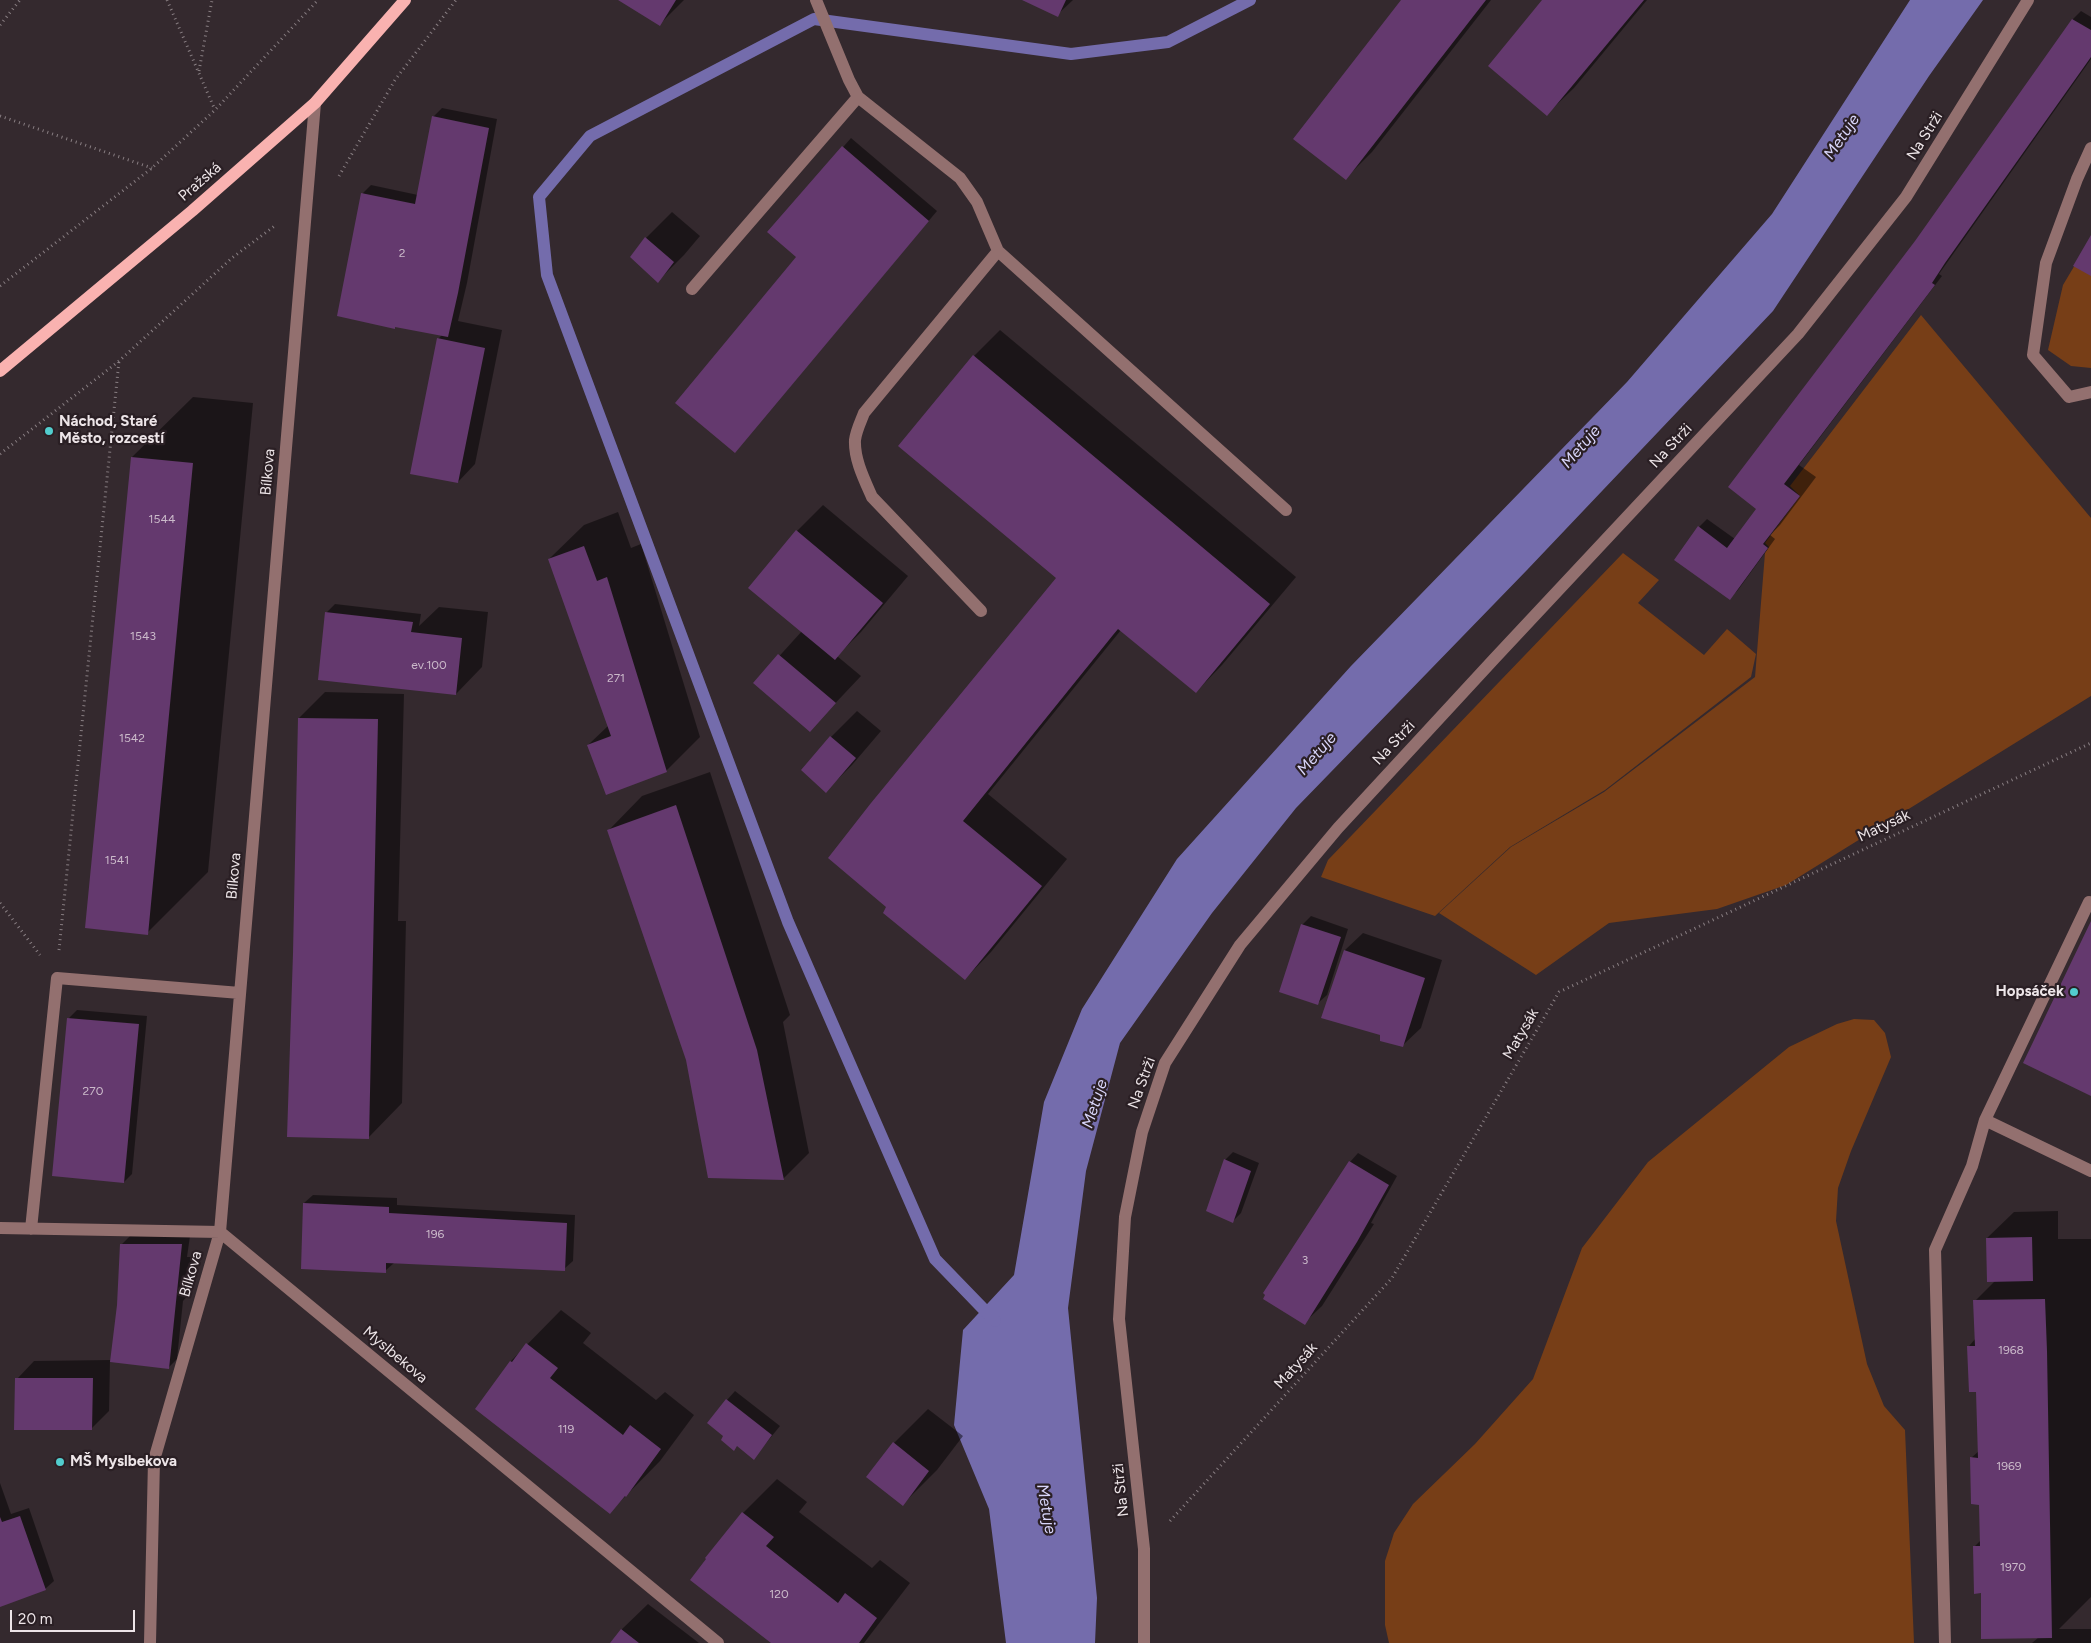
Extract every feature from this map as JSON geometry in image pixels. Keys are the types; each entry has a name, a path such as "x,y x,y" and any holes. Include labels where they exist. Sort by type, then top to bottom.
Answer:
{"main road":[{"name":"Pražská","path":"0,371 192,211 315,103 405,0"}],"street":[{"path":"816,0 848,80 858,97 960,178 977,202 998,251 1286,510"},
{"name":"Na Strži","path":"1144,1643 1144,1549 1119,1320 1125,1217 1142,1132 1165,1063 1240,945 1338,828 1480,673 1798,334 1906,197 2028,0"},
{"path":"692,289 858,97"},
{"name":"Bílkova","path":"150,1643 154,1460 220,1232 315,103"},
{"path":"2091,148 2077,179 2046,263 2033,355 2069,397 2091,392"},
{"path":"981,611 872,497 857,458 855,439 864,413 998,251"},
{"path":"1945,1643 1935,1250 1972,1166 1985,1120 2089,902"},
{"path":"31,1229 57,978 240,993"},
{"path":"1985,1120 2091,1171"},
{"path":"0,1228 220,1232"},
{"name":"Myslbekova","path":"220,1232 718,1643"}],"path":[{"path":"0,25 20,0"},
{"path":"167,0 215,110"},
{"path":"199,72 212,0"},
{"path":"0,286 152,168 215,110 318,0"},
{"path":"338,177 395,80 456,0"},
{"path":"0,116 152,168"},
{"path":"0,454 119,361 232,258 307,202"},
{"path":"57,978 119,361"},
{"name":"Matysák","path":"1144,1549 1392,1278 1559,992 2091,743"},
{"path":"0,904 57,978"}],"shaded area":[{"path":"2091,238 2091,368 2071,366 2048,350 2063,285"},
{"path":"1921,315 2091,518 2091,696 1786,885 1717,909 1609,923 1536,975 1439,913 1511,847 1604,792 1755,677 1765,553 1769,547 1765,543 1800,496 1790,486"},
{"path":"1623,553 1659,580 1638,603 1704,655 1727,629 1756,654 1751,677 1605,790 1510,847 1435,916 1321,877 1328,860"},
{"path":"1854,1019 1874,1020 1885,1033 1891,1057 1851,1151 1838,1188 1836,1221 1867,1364 1884,1406 1905,1430 1914,1643 1389,1643 1385,1625 1385,1561 1394,1533 1413,1504 1475,1444 1533,1379 1582,1248 1648,1162 1789,1047 1837,1024"}],"water":[{"name":"Metuje","path":"1910,0 1983,0 1929,76 1773,311 1527,570 1296,808 1212,913 1120,1043 1086,1171 1068,1308 1097,1598 1095,1643 1006,1643 989,1509 954,1425 963,1330 1014,1275 1044,1102 1082,1009 1177,859 1351,666 1627,382 1772,214"}],"building":[{"path":"618,0 676,0 660,26"},
{"path":"1022,0 1066,0 1058,17"},
{"path":"1401,0 1486,0 1346,180 1293,139"},
{"path":"1542,0 1644,0 1547,116 1488,66"},
{"path":"2072,19 2091,30 2091,57 1945,263 1932,283 1935,285 1784,484 1800,496 1763,544 1768,548 1730,600 1674,560 1698,526 1727,548 1756,509 1728,487 1915,241"},
{"path":"432,116 489,128 448,337 395,327 395,329 337,316 361,193 415,204"},
{"path":"842,146 929,221 735,453 675,403 796,257 767,232"},
{"path":"2091,235 2091,276 2073,266"},
{"path":"645,237 674,262 658,283 630,257"},
{"path":"437,338 485,348 458,483 410,474"},
{"path":"973,355 1270,604 1196,693 1118,629 1113,635 963,821 1042,886 965,980 883,913 886,907 828,858 1056,578 898,446"},
{"path":"131,457 193,463 148,935 85,928"},
{"path":"796,530 883,603 835,660 748,588"},
{"path":"584,546 597,581 607,577 667,772 606,795 587,745 611,736 548,559"},
{"path":"325,612 413,622 411,632 462,638 456,695 318,680"},
{"path":"778,654 836,703 810,732 753,683"},
{"path":"298,718 378,719 369,1139 287,1137"},
{"path":"830,736 856,758 826,793 801,770"},
{"path":"676,805 757,1050 784,1180 708,1178 686,1060 607,830"},
{"name":"Hopsáček","path":"2091,921 2091,1096 2023,1063"},
{"path":"1301,924 1341,937 1318,1005 1279,992"},
{"path":"1344,950 1425,978 1403,1047 1380,1041 1380,1035 1321,1018"},
{"path":"67,1018 139,1024 124,1183 52,1176"},
{"path":"1224,1159 1251,1171 1233,1223 1206,1211"},
{"path":"1349,1161 1389,1185 1357,1242 1305,1325 1263,1299 1265,1295 1263,1293"},
{"path":"303,1203 389,1207 389,1213 567,1223 565,1271 386,1263 386,1273 301,1269"},
{"path":"2032,1237 2033,1281 1987,1282 1986,1238"},
{"path":"120,1244 182,1244 169,1369 110,1362 117,1305"},
{"path":"2045,1299 2052,1638 1981,1639 1981,1593 1974,1594 1973,1546 1980,1546 1979,1505 1971,1504 1970,1457 1978,1458 1976,1392 1969,1392 1967,1346 1975,1346 1973,1300"},
{"path":"526,1343 558,1368 550,1378 623,1435 630,1425 661,1449 626,1497 610,1514 475,1409 510,1361 512,1362"},
{"path":"15,1378 93,1378 92,1430 14,1430"},
{"path":"726,1399 772,1435 754,1460 737,1446 734,1451 721,1440 723,1436 707,1423"},
{"path":"893,1442 929,1471 903,1506 866,1477"},
{"path":"742,1512 774,1537 766,1546 838,1603 845,1593 877,1618 859,1643 771,1643 690,1580"},
{"path":"20,1516 46,1590 0,1607 0,1517 2,1522"},
{"path":"621,1629 639,1643 610,1643"}],"waterway":[{"path":"995,1321 935,1259 788,922 547,275 539,197 590,136 814,19 1071,54 1168,42 1250,0"}],"place":[{"name":"Náchod, Staré Město, rozcestí","path":"49,431"},
{"name":"Hopsáček","path":"2074,992"},
{"name":"MŠ Myslbekova","path":"60,1462"}]}
